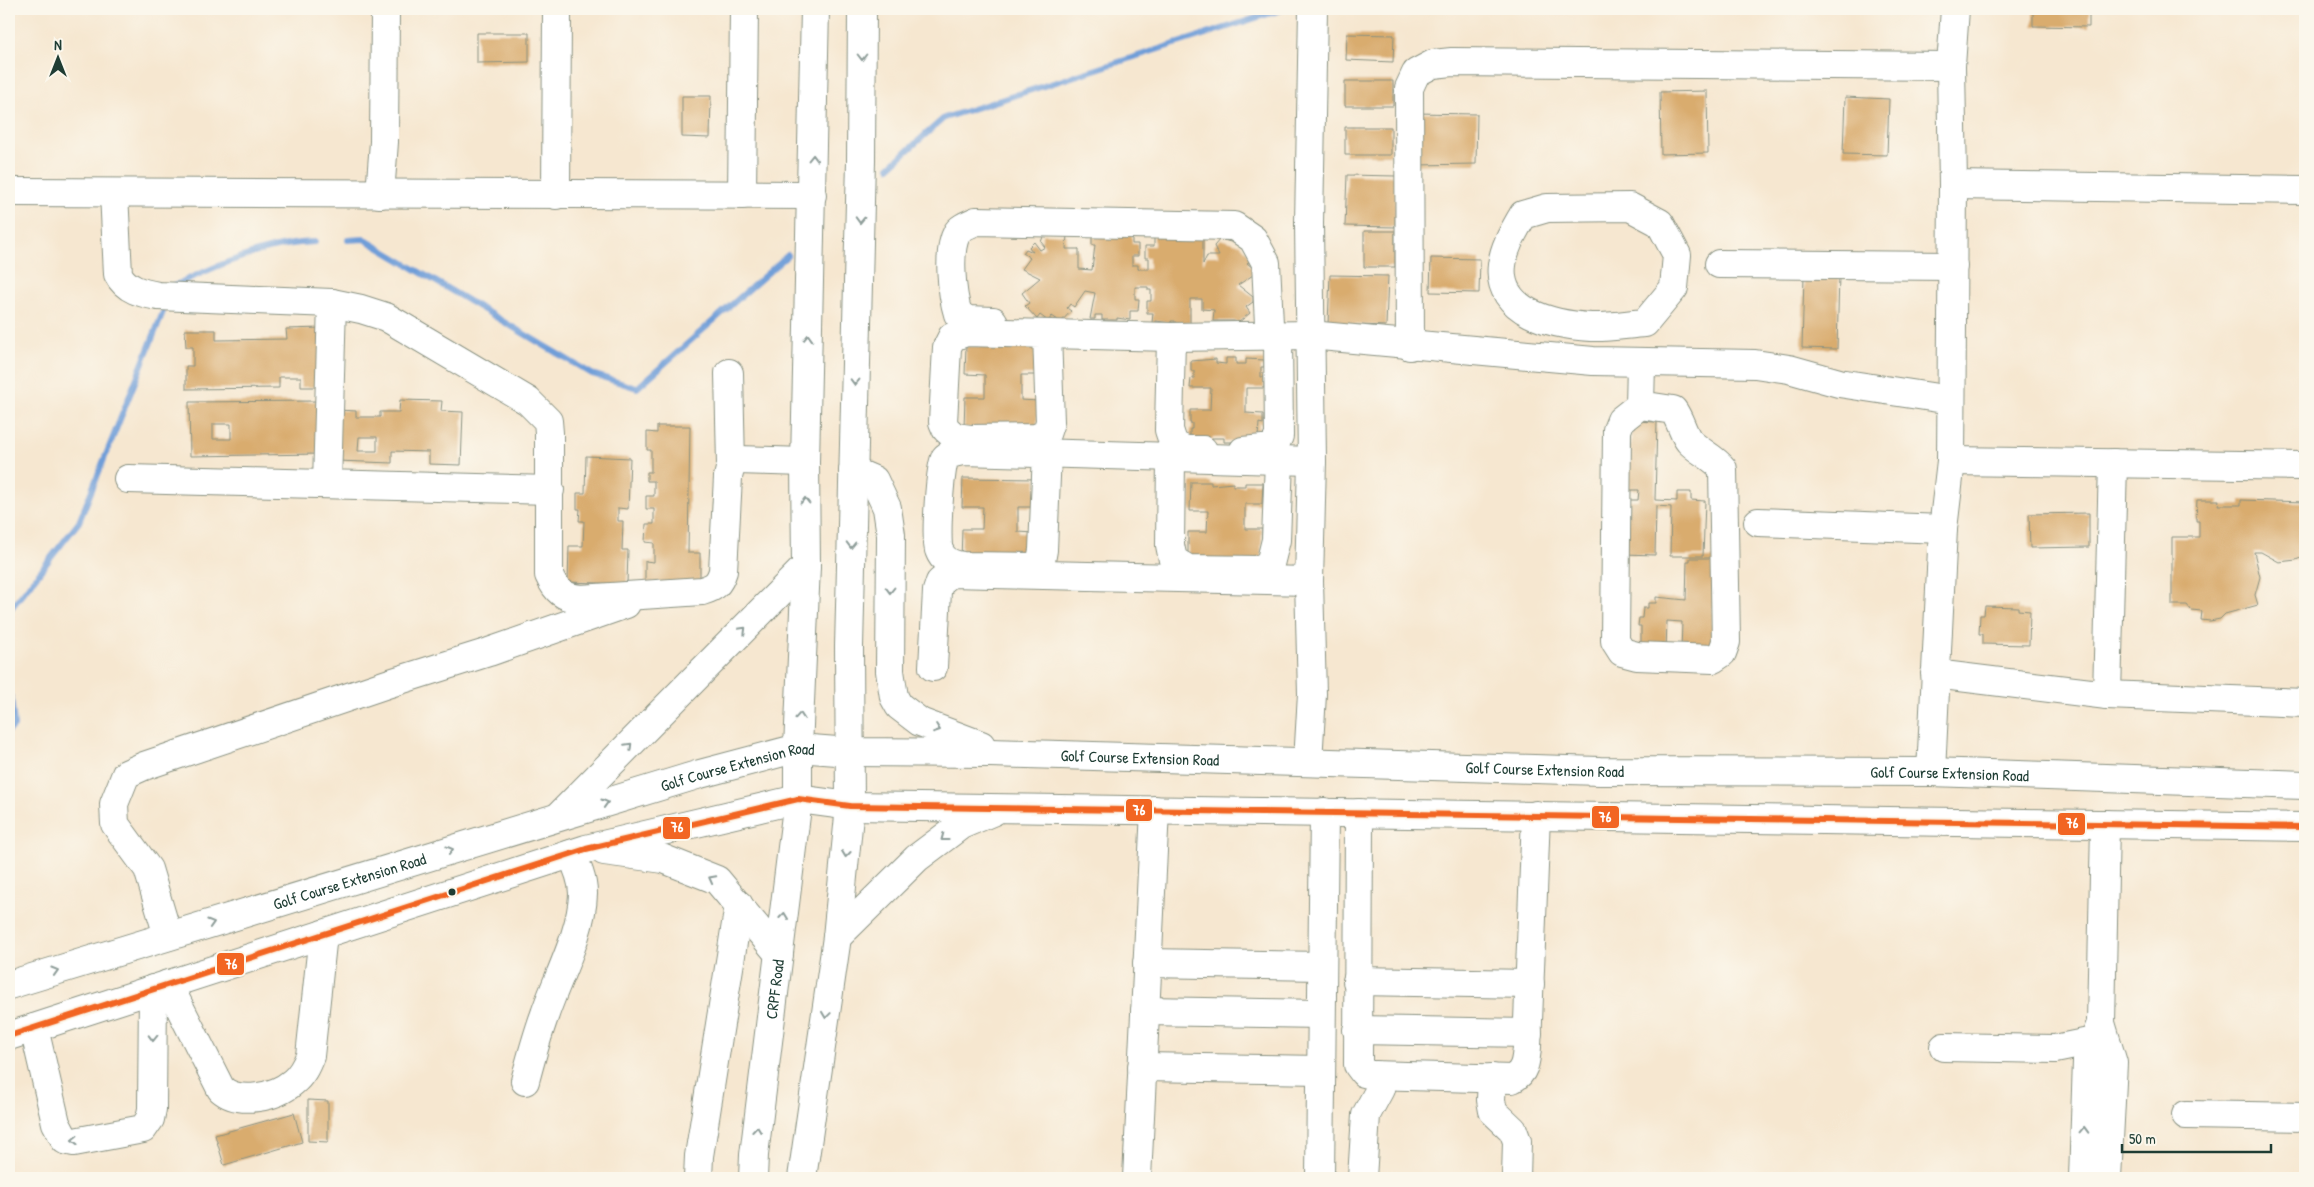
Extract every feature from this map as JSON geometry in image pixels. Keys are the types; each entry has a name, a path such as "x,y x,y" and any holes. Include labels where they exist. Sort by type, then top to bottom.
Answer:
{"street":[{"path":"380,194 384,142 385,9"},
{"path":"556,195 557,9"},
{"path":"742,195 744,9"},
{"name":"CRPF Road","path":"753,1178 755,1145 798,799 798,748 806,566 805,462 815,9"},
{"path":"802,1178 838,937 850,806 849,647 861,161 862,9"},
{"path":"1308,762 1312,694 1309,581 1312,461 1309,223 1313,9"},
{"path":"1931,772 1943,529 1951,461 1953,185 1951,66 1954,9"},
{"path":"1410,346 1409,88 1416,73 1424,68 1433,64 1452,62 1951,66"},
{"path":"1953,185 2305,190"},
{"path":"9,192 812,195"},
{"path":"114,193 118,274 123,283 140,293 158,296 332,303 361,309 386,317 528,401 548,421 550,490 549,575 554,587 568,597 581,599 702,591 716,586 723,571 728,477 731,465 729,373"},
{"path":"1630,207 1660,223 1677,255 1674,288 1645,323 1593,327 1556,324 1526,311 1506,292 1502,266 1509,240 1523,215 1548,208 1630,207"},
{"path":"1171,337 1169,430 1174,445 1186,450 1259,451 1273,448 1279,436 1274,330 1266,263 1253,239 1234,226 976,221 965,226 957,233 952,251 952,297 958,314 968,320 1274,330"},
{"path":"1719,264 1953,266"},
{"path":"327,484 332,303"},
{"path":"1593,327 1593,361"},
{"path":"1048,334 1050,422 1046,434 1036,438 970,440 955,437 946,429 943,422 947,347 952,337 966,332 1048,334 1171,337 1310,329 1410,346 1593,361 1755,364 1789,369 1839,383 1951,400"},
{"path":"1640,405 1641,363"},
{"path":"1640,405 1673,410 1680,419 1687,440 1717,461 1723,469 1726,642 1722,654 1713,659 1637,656 1622,652 1615,641 1617,430 1621,420 1640,405"},
{"path":"1048,452 1041,561 1034,567 963,566 952,565 945,560 938,549 940,473 945,458 963,451 1048,452 1312,461"},
{"path":"1170,457 1170,545 1173,560 1188,569 1256,570 1270,564 1276,540 1279,460"},
{"path":"731,465 738,460 805,462"},
{"path":"1951,461 2305,466"},
{"path":"2107,696 2113,463"},
{"path":"853,470 874,480 887,508 891,535 890,671 894,697 899,706 920,722 979,743 990,753"},
{"path":"128,479 550,490"},
{"path":"1758,522 1943,529"},
{"path":"557,818 806,566"},
{"path":"932,667 937,591 940,582 951,573 1309,581"},
{"path":"168,936 148,870 116,824 114,804 126,774 144,766 247,731 490,652 655,593"},
{"path":"1935,674 2107,696 2305,702"},
{"name":"Golf Course Extension Road","path":"9,985 700,774 798,748 850,752 990,753 1600,771 1931,772 2305,785"},
{"path":"9,1036 578,851 798,799 850,806 2305,827"},
{"path":"838,937 917,858 961,825 1002,808"},
{"path":"1136,1178 1155,810"},
{"path":"1320,1178 1324,812"},
{"path":"1359,813 1356,1030 1358,1065 1364,1073 1376,1075 1512,1079 1519,1075 1526,1062 1536,815"},
{"path":"2083,1178 2087,1061 2098,1032 2105,824"},
{"path":"578,851 664,859 717,880 779,954"},
{"path":"525,1080 544,1016 574,936 580,912 583,894 578,851"},
{"path":"698,1178 699,1156 739,905"},
{"path":"259,908 276,949"},
{"path":"161,987 221,1089 228,1095 262,1097 281,1090 293,1082 308,1062 323,934"},
{"path":"1148,963 1322,966"},
{"path":"1357,981 1530,984"},
{"path":"34,1028 56,1123 65,1140 74,1142 143,1129 150,1118 152,1109 161,987"},
{"path":"1145,1011 1322,1014"},
{"path":"1356,1030 1528,1033"},
{"path":"1944,1047 2056,1049 2098,1032"},
{"path":"2098,1032 2113,1063 2107,1178"},
{"path":"1142,1067 1321,1070"},
{"path":"1362,1178 1366,1115 1380,1089 1376,1075"},
{"path":"1492,1078 1491,1100 1493,1111 1513,1130 1517,1141 1516,1178"},
{"path":"2186,1115 2305,1117"}],"building":[{"path":"2033,9 2089,9 2089,27 2033,26"},
{"path":"477,33 529,33 529,62 477,63"},
{"path":"1347,34 1394,35 1393,62 1346,60"},
{"path":"1345,81 1393,81 1393,106 1345,106"},
{"path":"1707,91 1708,153 1661,154 1660,92"},
{"path":"682,96 711,96 710,138 682,137"},
{"path":"1845,97 1889,99 1887,155 1843,154"},
{"path":"1414,113 1477,114 1476,164 1415,165"},
{"path":"1345,127 1391,127 1391,155 1345,155"},
{"path":"1347,175 1396,176 1395,227 1345,226"},
{"path":"1364,231 1395,231 1395,267 1364,267"},
{"path":"1044,234 1067,235 1066,249 1079,249 1079,269 1092,270 1095,245 1092,245 1092,237 1103,237 1103,234 1132,235 1132,244 1138,244 1138,256 1132,256 1132,265 1138,265 1138,269 1149,269 1149,258 1145,258 1145,246 1154,246 1154,236 1203,237 1203,264 1207,256 1219,256 1214,246 1220,239 1241,245 1253,259 1247,263 1254,269 1253,275 1238,285 1253,297 1253,302 1246,307 1250,313 1238,323 1234,321 1213,321 1214,310 1202,309 1202,299 1190,299 1190,323 1156,321 1156,323 1152,323 1153,313 1147,313 1147,301 1151,301 1151,290 1148,290 1148,287 1135,287 1135,299 1139,299 1138,311 1130,311 1130,320 1117,318 1117,320 1102,320 1102,315 1095,315 1095,319 1090,319 1095,293 1085,291 1074,307 1070,304 1067,308 1071,311 1061,322 1052,316 1048,321 1040,315 1037,319 1025,306 1029,303 1022,293 1040,278 1022,269 1030,258 1023,253 1026,249 1033,252 1029,247 1034,242 1040,250 1045,247 1041,242"},
{"path":"1431,258 1480,259 1479,293 1430,292"},
{"path":"1330,275 1388,276 1386,326 1328,324"},
{"path":"1804,275 1839,276 1837,349 1802,348"},
{"path":"322,328 323,387 301,387 301,377 279,377 279,388 186,389 186,366 193,366 193,347 186,347 185,330 216,330 216,340 287,339 286,329"},
{"path":"966,346 1039,347 1038,375 1021,375 1021,400 1038,401 1037,430 964,428 965,397 985,397 985,375 965,374"},
{"path":"1226,358 1236,358 1236,364 1246,364 1246,359 1264,360 1264,367 1261,367 1261,377 1264,377 1264,388 1246,388 1246,413 1263,414 1263,424 1259,423 1258,437 1238,438 1238,442 1224,442 1224,438 1212,438 1212,442 1190,441 1192,423 1190,423 1190,410 1210,410 1211,388 1190,388 1191,378 1194,378 1194,371 1191,371 1191,361 1216,359 1216,363 1226,364"},
{"path":"400,400 442,401 441,411 463,412 461,465 429,464 429,452 392,451 392,463 337,461 338,410 356,411 356,417 380,417 380,412 399,412","holes":["359,437 377,437 377,451 358,451"]},
{"path":"319,401 319,454 190,456 189,402","holes":["213,424 231,424 231,439 213,439"]},
{"path":"1632,421 1657,422 1655,500 1677,501 1677,492 1691,492 1691,500 1705,501 1703,556 1670,556 1671,507 1656,506 1655,555 1624,554 1626,500 1638,500 1639,490 1626,490 1625,446 1631,446"},
{"path":"657,426 690,426 688,553 700,553 700,584 645,583 645,561 654,562 654,543 645,542 646,524 654,524 654,509 646,509 646,496 654,496 654,481 647,481 647,472 651,472 651,450 647,450 647,432 657,433"},
{"path":"586,456 630,458 628,509 618,508 618,521 623,521 622,550 628,550 627,584 568,582 569,546 583,546 584,521 579,521 580,509 577,509 577,493 585,493"},
{"path":"963,478 1036,479 1035,507 1018,507 1018,532 1035,533 1035,562 961,561 962,529 982,529 983,507 962,507"},
{"path":"1191,482 1211,482 1211,485 1233,483 1233,486 1245,486 1245,483 1263,483 1262,504 1245,504 1245,529 1262,529 1261,561 1188,560 1188,532 1207,532 1208,511 1190,511"},
{"path":"2197,500 2219,500 2218,505 2241,505 2241,500 2305,502 2305,556 2296,560 2279,562 2261,552 2254,552 2260,577 2255,595 2258,605 2225,614 2220,619 2210,621 2201,620 2202,611 2191,610 2187,605 2172,605 2172,537 2199,537 2199,521 2196,521"},
{"path":"2089,513 2089,547 2030,548 2029,514"},
{"path":"1690,558 1714,558 1712,653 1681,652 1682,622 1667,621 1666,650 1641,649 1641,626 1638,626 1639,618 1642,618 1643,608 1648,608 1648,603 1656,603 1656,597 1686,600 1687,561 1690,561"},
{"path":"1985,606 2018,607 2018,610 2030,611 2029,645 1983,644 1983,634 1979,634 1980,615 1984,615"},
{"path":"308,1100 328,1101 328,1142 308,1141"},
{"path":"294,1113 302,1142 224,1165 215,1135"}],"waterway":[{"path":"889,167 944,118 1284,9"},
{"path":"348,240 364,239 592,374 637,388 788,255"},
{"path":"174,286 224,264 261,251 280,246 315,242"},
{"path":"9,611 79,522 163,312"},
{"path":"9,696 11,697 14,726 9,731"}],"transit line":[{"name":"76","path":"9,1036 586,849 798,799 850,806 2305,827"}]}
